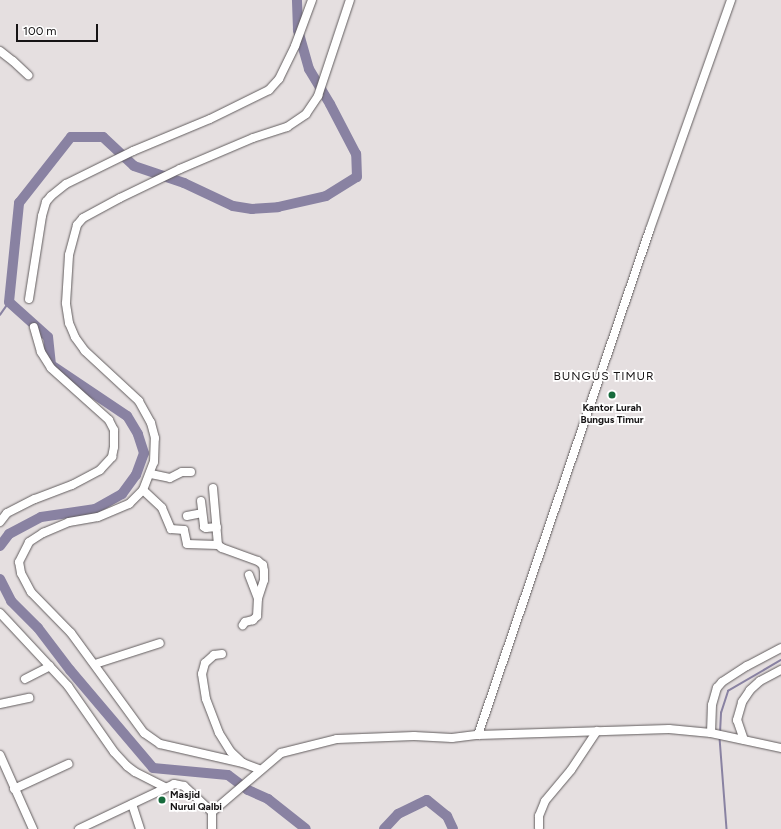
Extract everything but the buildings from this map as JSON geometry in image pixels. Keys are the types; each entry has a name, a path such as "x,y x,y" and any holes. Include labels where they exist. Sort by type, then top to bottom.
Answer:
{"street":[{"path":"30,299 42,216 46,202 66,184 133,151 210,119 263,94 279,80 295,46 312,0"},
{"path":"243,763 171,747 153,740 144,733 134,721 95,664 64,625 31,592 21,573 19,562 29,542 43,533 69,522 98,517 123,508 155,475 155,438 151,423 139,401 85,351 72,332 66,303 69,255 77,225 83,218 153,182 180,169 294,123 306,114 318,96 350,0"},
{"path":"478,735 650,229 731,0"},
{"path":"0,51 13,60 28,75"},
{"path":"0,522 7,513 35,499 72,485 100,470 112,456 115,440 114,430 109,420 51,368 38,343 34,327"},
{"path":"155,475 172,477 182,472 191,472"},
{"path":"213,488 218,545"},
{"path":"142,490 162,508 171,529 184,530 187,544 218,545 222,548 252,558 261,563 264,571 264,580 258,598 258,616 253,620 245,622 243,625"},
{"path":"200,501 205,528 217,527"},
{"path":"187,516 202,513"},
{"path":"249,576 258,598"},
{"path":"0,613 68,686 114,752 127,766 140,775 166,787"},
{"path":"95,664 160,643"},
{"path":"712,733 712,705 717,688 722,682 741,670 781,648"},
{"path":"222,654 214,655 205,664 202,674 206,699 219,733 231,752 243,763 258,772"},
{"path":"25,679 50,666"},
{"path":"742,740 736,720 742,702 750,690 760,681 781,670"},
{"path":"0,704 29,698"},
{"path":"212,812 277,756 287,750 337,739 414,736 452,738 478,735 669,729 712,733 781,748"},
{"path":"539,828 539,816 545,801 571,770 597,731"},
{"path":"0,755 33,829"},
{"path":"14,789 68,764"},
{"path":"79,829 174,784 184,786 212,812 212,829"},
{"path":"132,804 140,829"}],"waterway":[{"path":"0,546 9,534 41,517 95,509 122,494 136,475 144,453 138,434 127,416 51,365 48,337 9,302 19,203 71,137 103,137 134,166 184,183 233,206 252,209 278,207 326,196 357,177 356,154 330,104 309,69 298,30 297,0"},
{"path":"0,315 9,302"},
{"path":"0,579 11,601 38,628 70,670 153,768 228,775 248,790 268,799 306,829"},
{"path":"720,733 721,713 728,691 781,660"},
{"path":"720,738 727,829"},
{"path":"384,829 398,814 427,800 447,816 453,829"}],"place":[{"name":"Kantor Lurah Bungus Timur","path":"612,395"},
{"name":"Masjid Nurul Qalbi","path":"162,800"}],"district":[{"name":"BUNGUS TIMUR","path":"604,377"}]}
